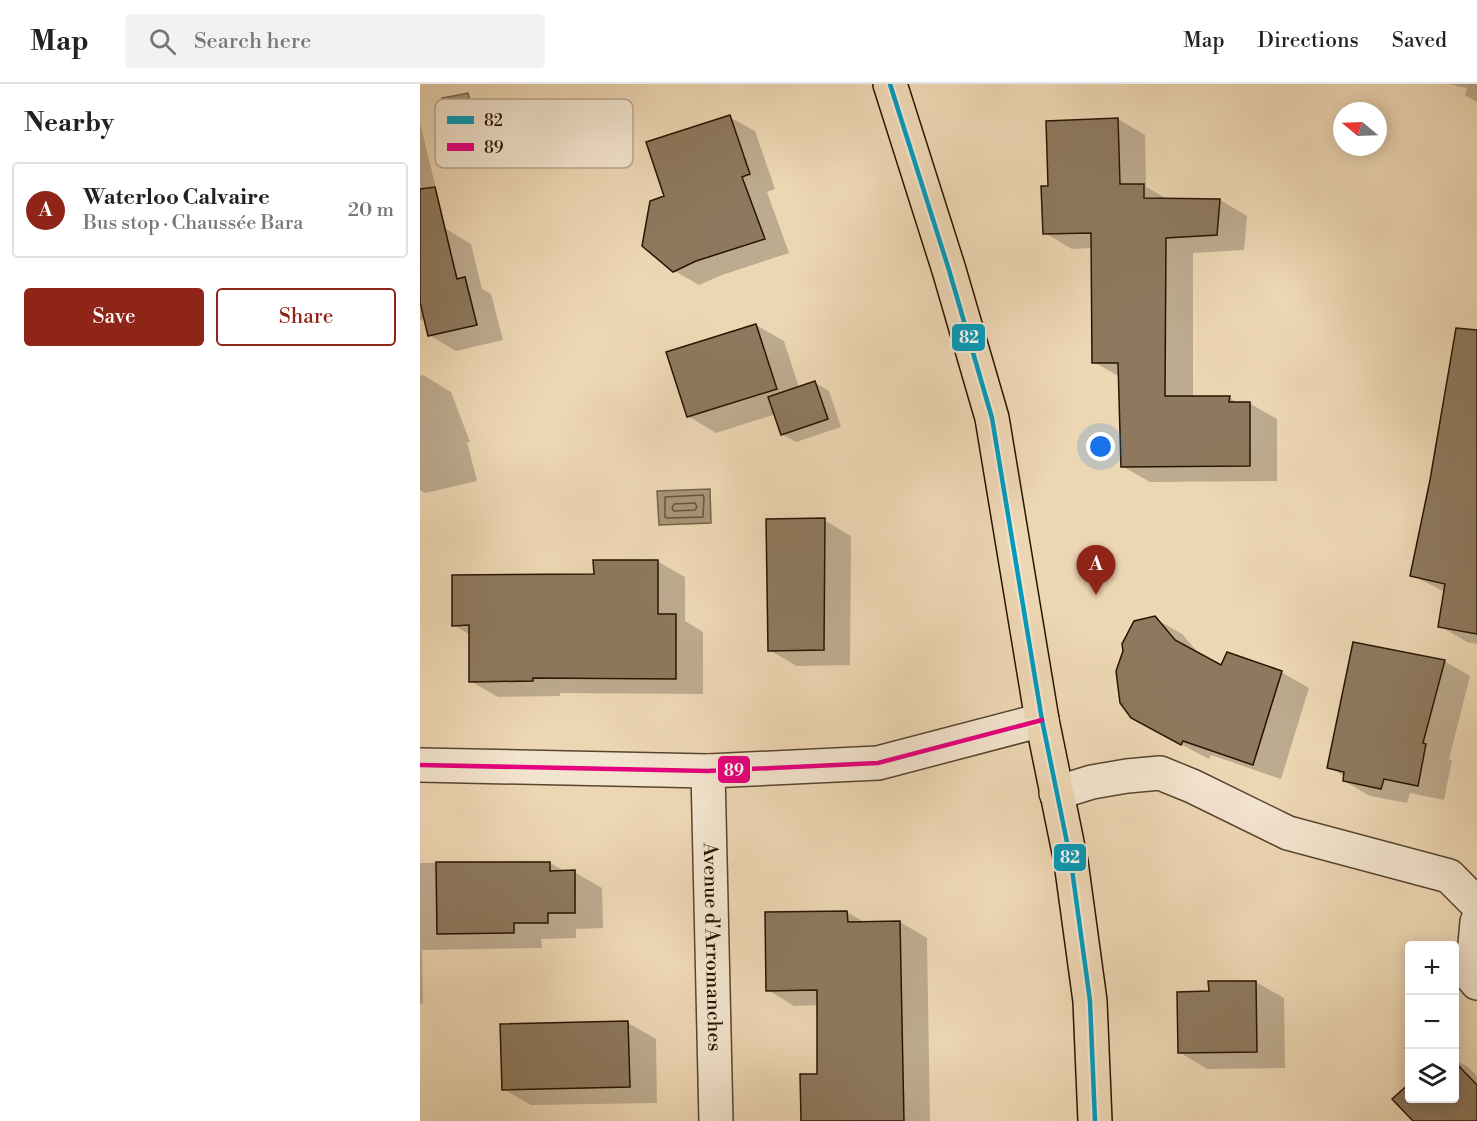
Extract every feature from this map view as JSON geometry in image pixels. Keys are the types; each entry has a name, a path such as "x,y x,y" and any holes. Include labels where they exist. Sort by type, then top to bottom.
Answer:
{"main road":[{"path":"890,84 949,270 992,418 1042,720 1071,862 1090,1001 1095,1121"}],"street":[{"path":"420,765 708,771 878,763 1042,720"},
{"name":"Avenue d'Arromanches","path":"708,771 716,1121"},
{"path":"1056,793 1092,782 1160,773 1192,786 1287,833 1449,876 1477,904"},
{"path":"1477,922 1472,977 1477,983"}],"water":[{"path":"468,93 469,99 442,99"},
{"path":"710,489 711,523 659,525 657,491"}],"building":[{"path":"730,115 750,174 742,177 765,239 696,261 673,272 642,246 650,201 664,196 646,142"},
{"path":"1118,118 1120,184 1144,184 1144,198 1220,199 1217,235 1166,238 1165,396 1230,396 1229,402 1250,402 1250,466 1121,467 1118,363 1092,363 1091,233 1043,234 1041,186 1048,186 1046,121"},
{"path":"435,187 457,279 465,277 477,325 428,336 420,302 420,189"},
{"path":"756,324 777,389 687,417 666,352"},
{"path":"1456,328 1477,330 1477,634 1438,627 1445,584 1410,576 1430,480"},
{"path":"815,381 828,419 781,435 768,397"},
{"path":"825,518 824,650 768,651 766,519"},
{"path":"593,560 658,560 658,614 676,614 676,679 533,678 533,681 469,682 469,625 452,626 452,575 594,574"},
{"path":"1155,616 1175,640 1221,665 1227,652 1282,671 1253,765 1183,741 1181,745 1131,718 1120,703 1116,671 1123,651 1122,644 1134,621"},
{"path":"1353,642 1445,660 1423,743 1426,744 1418,786 1384,779 1381,789 1343,781 1344,772 1327,768"},
{"path":"436,862 550,862 550,871 575,870 575,913 548,913 548,923 514,923 514,933 437,934"},
{"path":"847,911 848,922 900,921 904,1121 801,1121 800,1074 817,1074 817,990 766,991 765,912"},
{"path":"1208,981 1256,981 1257,1052 1178,1053 1177,992 1209,991"},
{"path":"628,1021 630,1087 502,1090 500,1024"},
{"path":"1459,1066 1477,1085 1477,1121 1413,1121 1392,1099 1405,1087 1405,1103 1459,1103"}],"transit line":[{"name":"82","path":"890,84 949,270 992,418 1042,720 1071,862 1090,1001 1095,1121"},
{"name":"89","path":"420,765 708,771 878,763 1042,720"}],"place":[{"name":"Waterloo Calvaire","path":"1096,595"}]}
